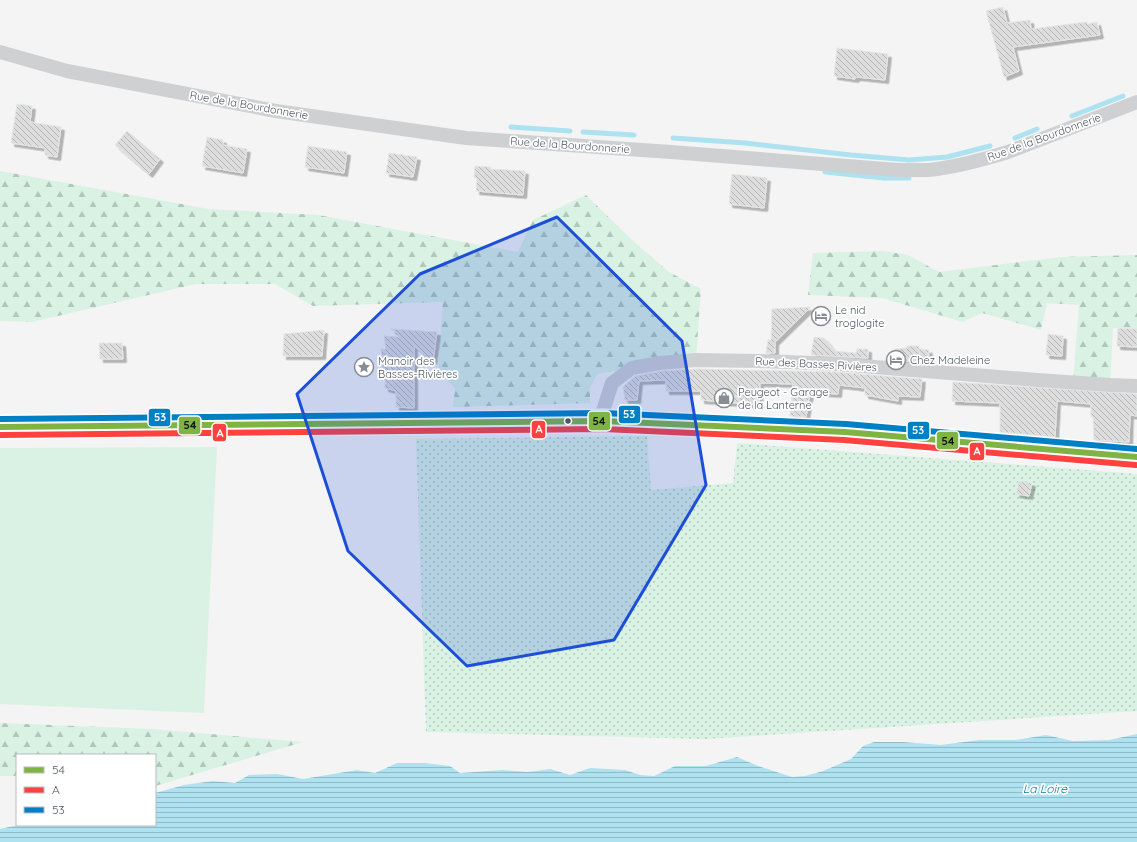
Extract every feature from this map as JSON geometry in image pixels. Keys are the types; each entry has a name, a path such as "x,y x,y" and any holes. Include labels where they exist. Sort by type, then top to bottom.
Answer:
{"main road":[{"path":"0,427 603,421 844,432 1137,457"}],"street":[{"name":"Rue de la Bourdonnerie","path":"0,52 67,71 276,111 466,138 898,170 928,170 956,166 1008,152 1137,102"},
{"name":"Rue des Basses Rivières","path":"603,421 603,411 612,383 632,368 696,360 837,364 1037,380 1137,386"}],"highlighted area":[{"path":"557,217 682,341 706,485 614,640 467,666 348,551 297,394 420,274"}],"green space":[{"path":"0,171 209,209 318,215 518,252 533,220 586,195 632,240 669,272 701,289 696,360 597,374 590,388 590,403 453,407 455,389 438,368 443,302 313,306 275,284 196,284 32,322 0,321"},
{"path":"883,251 908,255 939,272 1061,257 1137,255 1137,329 1113,328 1110,385 1073,382 1079,305 1047,303 1041,330 982,313 963,322 882,298 808,295 813,253"},
{"path":"647,436 651,490 733,483 737,443 1137,474 1137,711 705,739 426,732 416,439"},
{"path":"217,447 204,713 0,704 0,448"},
{"path":"0,723 153,729 303,742 156,786 156,754 16,754 16,776 0,776"}],"water":[{"name":"La Loire","path":"1137,734 1137,842 0,842 0,829 16,825 156,826 156,793 184,785 213,781 235,783 249,775 277,774 303,779 357,770 375,773 397,763 425,763 450,766 460,773 502,770 528,772 550,769 570,775 590,768 625,770 640,775 654,776 675,766 706,766 737,757 758,766 792,777 805,776 823,771 851,759 863,746 874,742 903,742 941,745 979,740 1016,740 1046,735 1073,741 1109,740"}],"building":[{"path":"1003,7 1007,23 1030,20 1031,29 1097,22 1100,35 1013,47 1019,71 1004,77 986,11"},
{"path":"837,48 888,54 885,80 857,77 855,79 834,76"},
{"path":"17,104 32,106 30,122 61,127 57,157 45,155 45,148 11,143"},
{"path":"127,131 160,159 149,174 115,145"},
{"path":"207,137 223,140 223,145 247,149 243,173 202,166"},
{"path":"308,146 347,152 344,173 305,167"},
{"path":"389,153 417,157 413,177 386,173"},
{"path":"475,166 491,167 491,169 525,171 523,195 476,191 477,178 474,178"},
{"path":"732,174 767,178 764,208 729,204"},
{"path":"811,307 775,342 775,353 766,353 768,340 771,340 772,309"},
{"path":"1118,328 1137,329 1137,347 1117,346"},
{"path":"391,329 437,332 433,361 414,346 414,408 396,407 396,391 385,388 385,371 383,371 381,349 386,349 384,336 399,337 399,334"},
{"path":"324,330 322,356 283,356 284,334"},
{"path":"1048,334 1063,336 1062,356 1046,355"},
{"path":"814,337 824,338 835,351 856,353 857,349 868,349 868,358 811,355"},
{"path":"99,343 122,343 123,359 100,359"},
{"path":"907,346 919,346 919,349 929,350 928,363 897,360 895,349 907,348"},
{"path":"696,369 836,372 922,379 920,397 898,396 898,401 865,395 865,388 839,385 838,394 810,392 806,417 790,416 793,384 760,383 759,405 701,400 701,391 666,391 666,380 639,381 637,400 625,400 623,387 635,376 661,371"},
{"path":"953,382 1137,394 1137,416 1130,415 1129,442 1094,440 1091,404 1057,401 1055,437 1000,432 1000,403 952,401"},
{"path":"1019,481 1032,483 1029,496 1016,494"}],"waterway":[{"path":"1072,116 1123,96"},
{"path":"511,127 570,131"},
{"path":"1015,138 1037,129"},
{"path":"583,132 634,135"},
{"path":"673,138 745,143 909,160 947,157 990,146"},
{"path":"825,172 884,178 909,178"}],"transit line":[{"name":"53","path":"0,419 603,413 846,424 1137,449"},
{"name":"54","path":"0,427 603,421 845,432 1137,457"},
{"name":"A","path":"0,435 603,429 844,440 1136,465"}],"place":[{"name":"Le nid troglogite","path":"821,316"},
{"name":"Chez Madeleine","path":"896,360"},
{"name":"Manoir des Basses-Rivières","path":"364,367"},
{"name":"Peugeot - Garage de la Lanterne","path":"724,398"}]}
